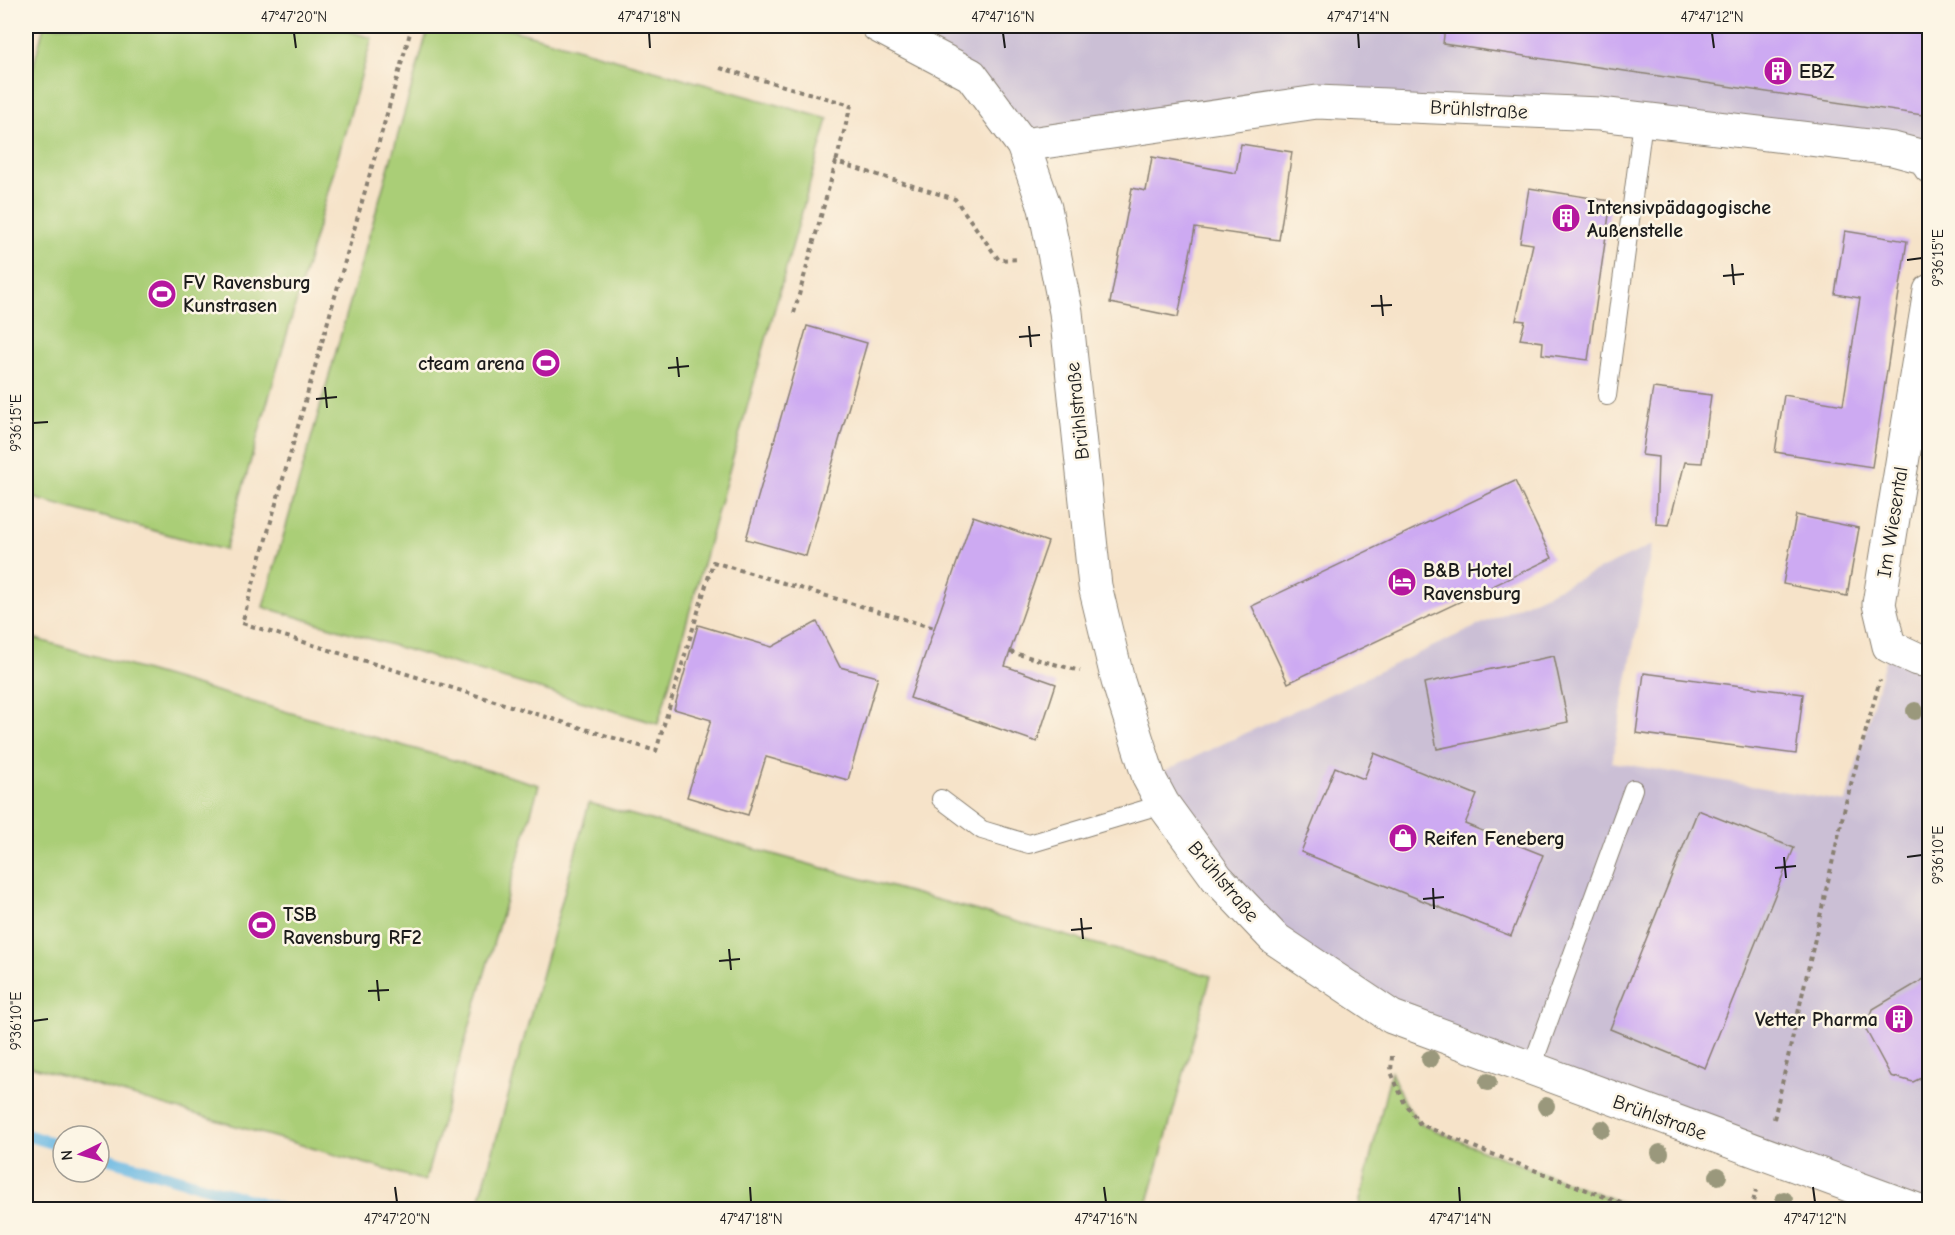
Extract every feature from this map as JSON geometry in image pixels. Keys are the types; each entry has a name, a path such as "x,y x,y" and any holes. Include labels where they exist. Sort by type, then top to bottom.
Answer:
{"street":[{"name":"Brühlstraße","path":"878,26 971,75 1023,144 1045,208 1066,312 1095,586 1118,681 1149,778 1162,804 1217,878 1274,938 1392,1017 1766,1156 1917,1209"},
{"name":"Brühlstraße","path":"1023,144 1317,102 1600,114 1643,121 1893,149 1927,158 1929,167"},
{"name":"Im Wiesental","path":"1889,646 1879,604 1929,291"},
{"path":"1889,646 1917,659 1929,661"}],"lane":[{"path":"1607,396 1643,121"},
{"path":"1531,1069 1633,789"},
{"path":"941,799 982,830 1029,844 1162,804"}],"path":[{"path":"412,26 242,623 656,751 712,562 934,628"},
{"path":"720,68 851,105 794,313"},
{"path":"836,162 955,200 999,260 1056,258"},
{"path":"1751,1209 1766,1156 1846,802 1889,646"},
{"path":"1010,652 1118,681"},
{"path":"1392,1017 1391,1072 1404,1102 1420,1124 1479,1149 1640,1209"}],"shaded area":[{"path":"878,26 1929,26 1929,167 1926,158 1317,102 1023,145 971,75"},
{"path":"1652,545 1612,762 1846,802 1889,646 1929,661 1929,1209 1531,1069 1274,938 1149,778"}],"green space":[{"name":"FV Ravensburg Kunstrasen","path":"44,26 332,26 372,38 225,550 26,496 26,93"},
{"name":"cteam arena","path":"429,26 498,26 828,119 658,724 263,607"},
{"name":"TSB Ravensburg RF2","path":"26,636 539,785 425,1181 26,1065"},
{"path":"589,803 1211,976 1146,1209 477,1209"},
{"path":"1391,1072 1404,1102 1420,1124 1479,1149 1639,1209 1358,1209"}],"building":[{"name":"EBZ","path":"1445,26 1929,26 1929,116 1443,44"},
{"path":"1241,144 1292,152 1279,240 1195,228 1178,317 1110,303 1132,188 1146,191 1152,157 1236,173"},
{"path":"1529,188 1611,201 1588,360 1542,354 1543,342 1520,339 1525,321 1516,320 1533,244 1520,242"},
{"path":"1845,231 1907,241 1872,467 1775,452 1784,395 1843,405 1860,298 1835,294"},
{"path":"807,326 867,343 806,556 746,539"},
{"path":"1653,388 1711,395 1702,463 1685,462 1669,525 1656,524 1658,457 1642,455"},
{"name":"B&B Hotel Ravensburg","path":"1515,481 1552,558 1288,683 1252,606"},
{"path":"1796,515 1859,528 1847,596 1783,584"},
{"path":"973,516 1048,542 1005,666 1056,684 1037,742 910,698"},
{"path":"817,622 840,667 878,677 848,780 766,757 748,815 687,797 711,720 674,709 698,625 772,647"},
{"path":"1554,656 1568,722 1437,749 1424,683"},
{"path":"1644,673 1803,694 1796,754 1636,733"},
{"name":"Reifen Feneberg","path":"1374,753 1477,795 1465,824 1543,855 1511,936 1301,852 1335,767 1364,779"},
{"path":"1698,810 1794,848 1705,1068 1610,1029"},
{"name":"Vetter Pharma","path":"1929,976 1929,1074 1913,1082 1891,1076 1866,1030 1873,1009"}],"waterway":[{"path":"26,1135 51,1142"},
{"path":"111,1160 284,1210"}],"place":[{"name":"EBZ","path":"1778,71"},
{"name":"Intensivpädagogische Außenstelle","path":"1566,218"},
{"name":"FV Ravensburg Kunstrasen","path":"162,294"},
{"name":"cteam arena","path":"546,363"},
{"name":"B&B Hotel Ravensburg","path":"1402,582"},
{"name":"Reifen Feneberg","path":"1403,838"},
{"name":"TSB Ravensburg RF2","path":"262,925"},
{"name":"Vetter Pharma","path":"1899,1019"}]}
